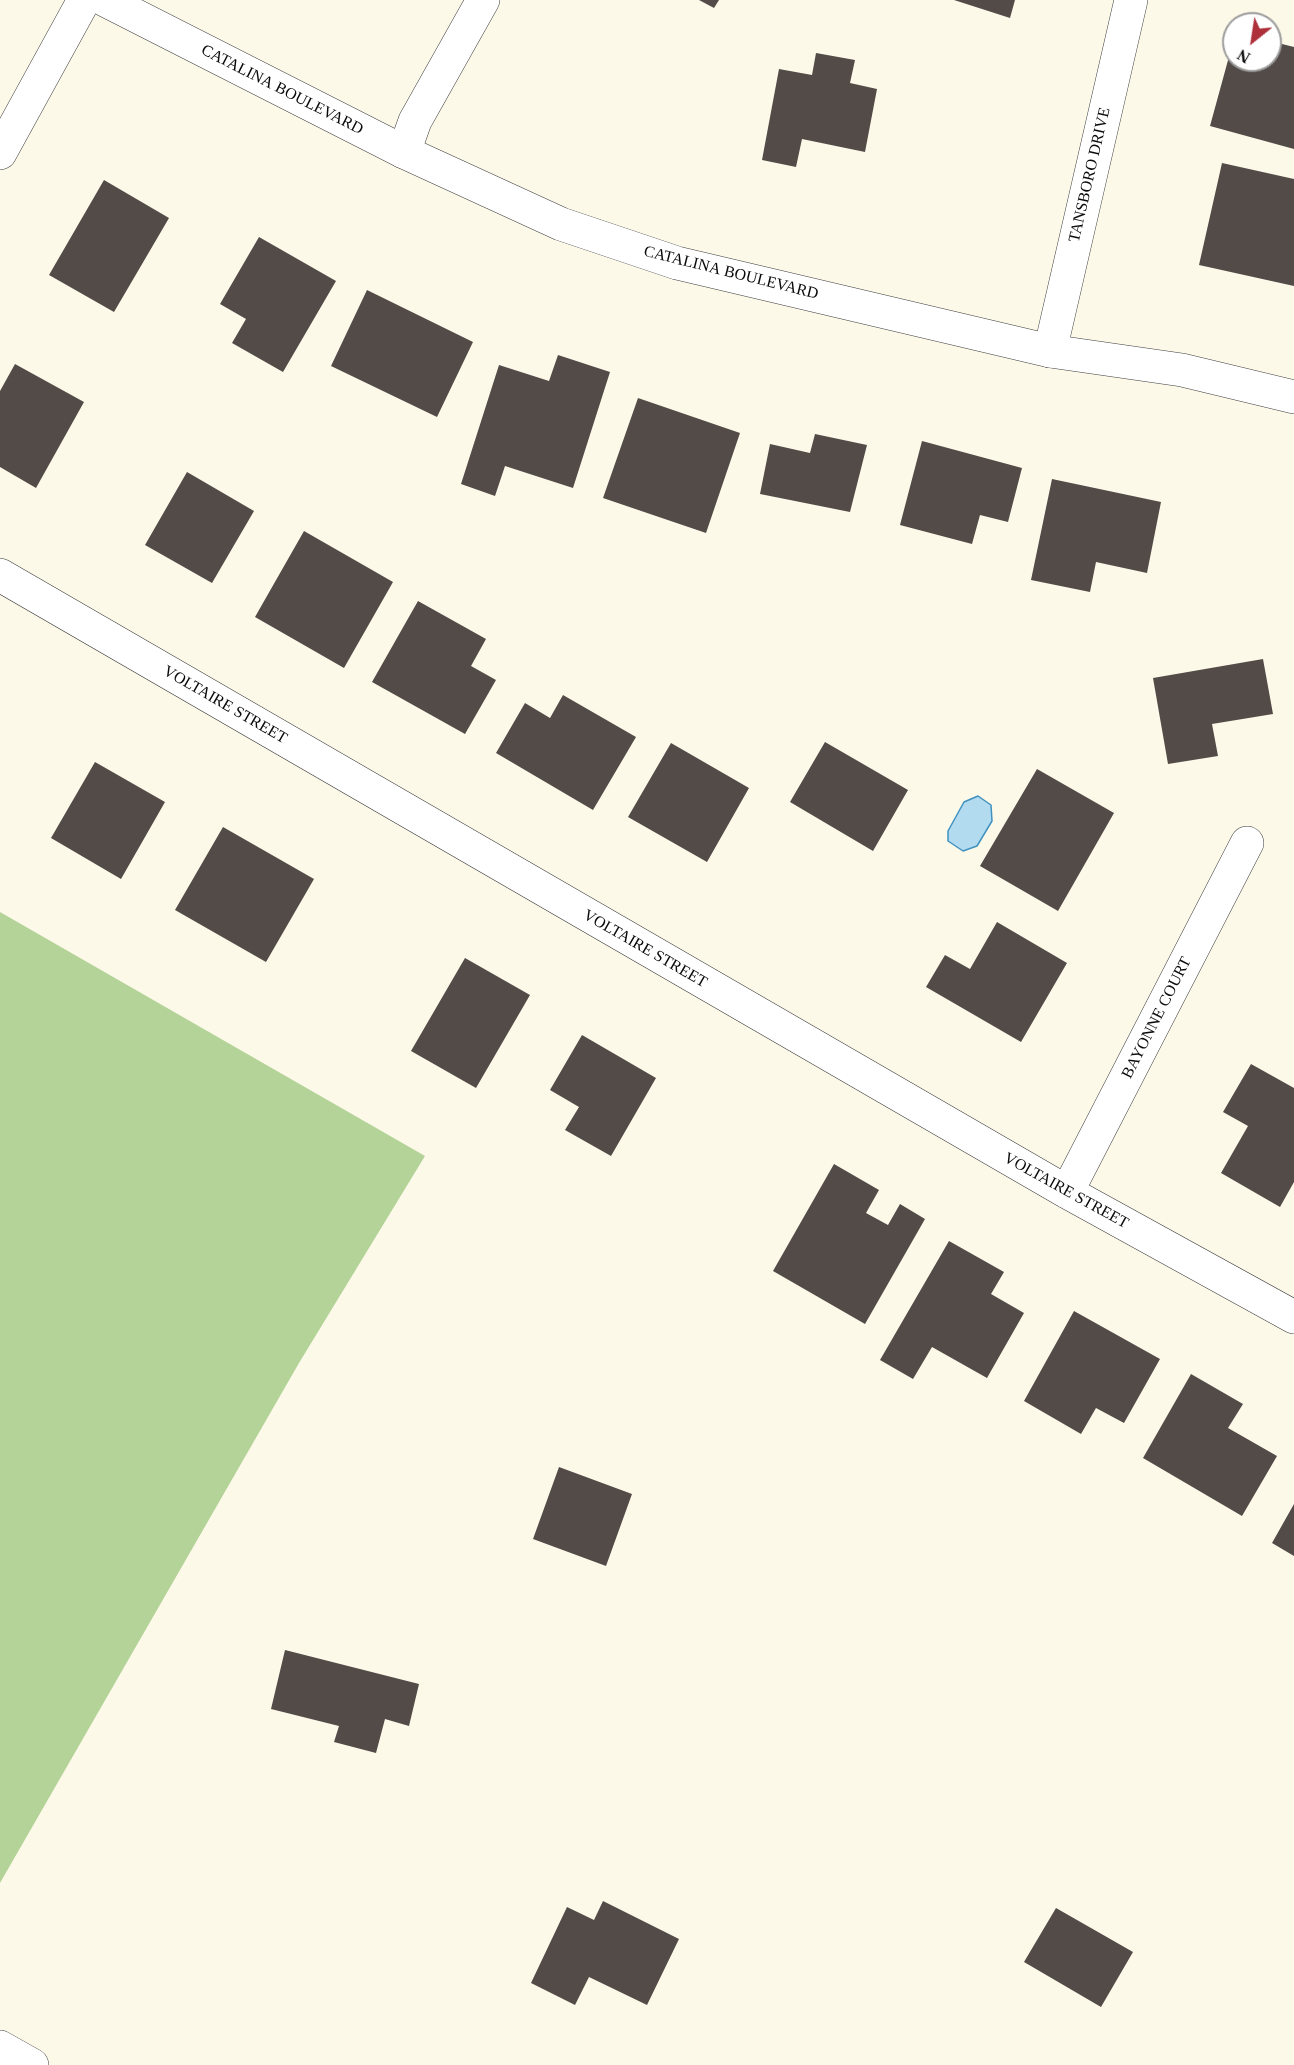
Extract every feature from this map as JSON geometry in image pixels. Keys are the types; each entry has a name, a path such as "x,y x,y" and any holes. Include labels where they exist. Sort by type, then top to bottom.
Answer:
{"street":[{"path":"0,153 84,0"},
{"name":"CATALINA BOULEVARD","path":"105,0 404,153 561,224 677,263 1050,351 1182,370 1294,397"},
{"path":"404,153 415,121 483,0"},
{"name":"TANSBORO DRIVE","path":"1050,351 1131,0"},
{"name":"VOLTAIRE STREET","path":"0,575 1067,1192 1294,1317"},
{"name":"BAYONNE COURT","path":"1067,1192 1247,843"},
{"path":"0,2047 32,2065"}],"green space":[{"path":"0,912 425,1156 299,1363 0,1883"}],"water":[{"path":"978,796 991,805 992,821 977,846 963,851 948,841 948,831 964,802"}],"building":[{"path":"699,0 719,0 714,8"},
{"path":"954,0 1015,0 1010,18"},
{"path":"1282,44 1294,47 1294,149 1210,126 1225,72 1282,72"},
{"path":"816,53 855,60 850,83 877,89 865,152 802,139 796,167 762,160 779,69 812,75"},
{"path":"1222,163 1294,179 1294,286 1199,265"},
{"path":"104,180 169,218 114,312 49,275"},
{"path":"259,237 336,281 283,372 232,343 246,319 220,304"},
{"path":"367,290 473,342 437,417 331,366"},
{"path":"558,355 610,372 573,488 505,466 495,496 461,484 499,365 549,381"},
{"path":"15,364 84,402 36,488 0,467 0,391"},
{"path":"638,398 740,433 706,533 603,498"},
{"path":"815,434 867,445 850,512 760,494 770,444 810,453"},
{"path":"922,441 1022,468 1008,522 980,515 972,544 900,525"},
{"path":"187,472 254,511 212,583 145,545"},
{"path":"1052,479 1161,502 1147,573 1096,562 1090,592 1031,580"},
{"path":"304,531 393,582 344,668 255,617"},
{"path":"418,601 486,639 471,666 496,680 465,734 372,682"},
{"path":"1263,659 1273,714 1212,724 1218,756 1168,764 1153,678"},
{"path":"563,695 636,737 593,810 496,753 525,703 550,718"},
{"path":"825,742 908,790 873,851 790,802"},
{"path":"671,743 749,788 707,862 628,817"},
{"path":"95,762 165,802 121,879 51,838"},
{"path":"1037,769 1114,813 1058,911 980,866"},
{"path":"223,827 314,879 266,962 175,910"},
{"path":"997,922 1067,963 1021,1042 926,987 945,955 970,969"},
{"path":"465,958 530,995 476,1088 411,1051"},
{"path":"582,1035 656,1078 611,1156 565,1130 579,1107 550,1090"},
{"path":"1251,1064 1294,1088 1294,1182 1280,1207 1221,1173 1248,1126 1223,1112"},
{"path":"834,1164 879,1190 866,1213 888,1225 900,1204 925,1219 865,1324 773,1271"},
{"path":"949,1241 1004,1272 991,1294 1024,1313 987,1378 932,1347 913,1379 880,1360"},
{"path":"1074,1311 1160,1359 1124,1423 1096,1408 1081,1434 1024,1401"},
{"path":"1191,1374 1243,1404 1228,1428 1277,1456 1242,1516 1143,1458"},
{"path":"559,1467 632,1494 606,1566 533,1539"},
{"path":"1294,1504 1294,1556 1272,1543"},
{"path":"285,1650 419,1684 409,1726 385,1719 376,1753 334,1742 339,1726 271,1709"},
{"path":"603,1901 679,1939 647,2005 589,1977 575,2005 531,1983 567,1907 594,1920"},
{"path":"1056,1908 1133,1952 1101,2007 1024,1962"}]}
